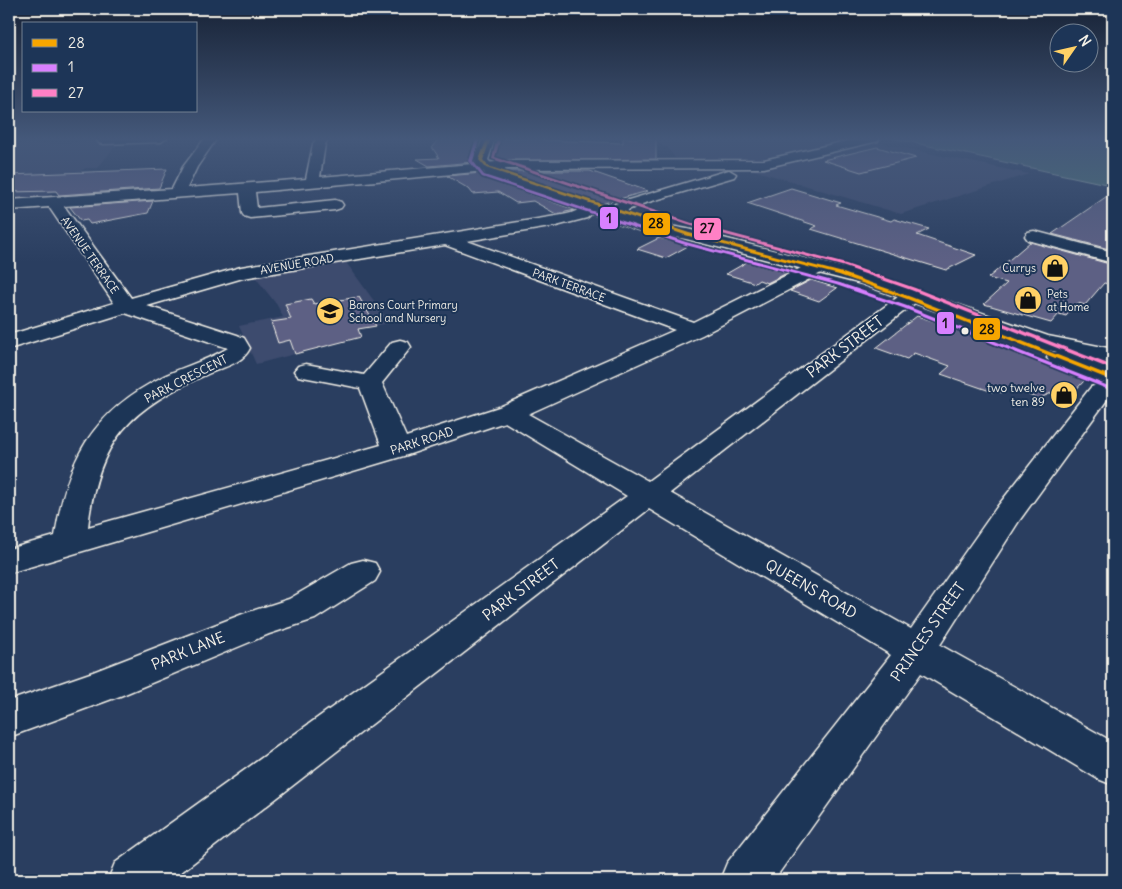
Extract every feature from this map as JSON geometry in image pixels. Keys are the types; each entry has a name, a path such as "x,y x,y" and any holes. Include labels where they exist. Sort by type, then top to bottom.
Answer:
{"street":[{"path":"177,194 184,179"},
{"path":"9,205 177,194 341,179"},
{"path":"509,179 644,226 686,234"},
{"path":"524,179 686,234 895,288 1043,342 1113,356"},
{"path":"620,212 621,207 637,201 711,179"},
{"path":"248,188 250,213 335,205"},
{"name":"AVENUE TERRACE","path":"54,203 126,306"},
{"name":"AVENUE ROAD","path":"9,342 62,324 241,273 556,221 581,215 588,208"},
{"path":"1034,236 1113,258"},
{"name":"PARK TERRACE","path":"445,239 694,330"},
{"name":"PARK ROAD","path":"9,561 397,449 508,413 694,330 816,268"},
{"path":"840,274 909,298 1113,379"},
{"name":"PARK STREET","path":"132,880 909,298"},
{"name":"PARK CRESCENT","path":"70,543 74,511 82,479 94,449 120,417 154,392 229,357 237,352 239,348 236,343 229,340 126,306"},
{"path":"370,383 400,347"},
{"path":"306,371 370,383"},
{"path":"370,383 397,449"},
{"name":"PRINCES STREET","path":"744,880 917,650 1008,514 1100,392 1113,386"},
{"name":"QUEENS ROAD","path":"508,413 1113,766"},
{"name":"PARK LANE","path":"9,719 106,684 256,624 302,609 363,572"}],"shaded area":[{"path":"9,179 68,179 42,199 9,201"},
{"path":"785,179 1011,179 901,214"},
{"name":"Barons Court Primary School and Nursery","path":"340,254 390,323 358,329 361,337 256,364 239,326 283,317 277,305 249,269"}],"green space":[{"path":"1085,179 1113,179 1113,182 1106,184"}],"building":[{"path":"9,179 163,179 159,188 59,195 56,191 9,192"},
{"path":"453,179 489,179 575,210 556,214 533,201 516,203 498,192 473,194 469,189"},
{"path":"530,179 615,179 648,191 601,204"},
{"path":"791,188 841,203 836,205 891,221 894,219 929,229 917,235 976,255 946,270 811,229 817,226 747,203"},
{"path":"1113,192 1113,250 1052,234"},
{"path":"153,201 148,213 90,224 87,220 81,221 70,207"},
{"path":"659,238 688,246 666,258 637,249"},
{"path":"1030,242 1113,265 1113,285 1104,283 1085,305 1078,303 1066,316 1059,314 1051,323 984,304 1007,283 988,278"},
{"path":"747,262 787,273 767,283 759,280 755,283 726,274"},
{"path":"811,280 837,288 819,301 790,291"},
{"path":"359,297 376,326 358,329 361,337 295,354 290,340 278,343 271,322 291,319 285,304 311,299 314,304"},
{"path":"917,316 982,337 1084,381 1070,396 1058,390 1038,399 1009,386 1002,393 994,390 993,392 941,374 950,366 914,353 907,359 876,348"}],"transit line":[{"name":"1","path":"493,179 684,243 838,284 905,307 1109,388"},
{"name":"28","path":"524,179 687,234 841,274 909,298 1113,379"},
{"name":"27","path":"557,179 690,224 844,265 913,289 1113,368"}],"place":[{"name":"Currys","path":"1055,268"},
{"name":"Pets at Home","path":"1028,300"},
{"name":"Barons Court Primary School and Nursery","path":"330,311"},
{"name":"two twelve ten 89","path":"1064,395"}]}
